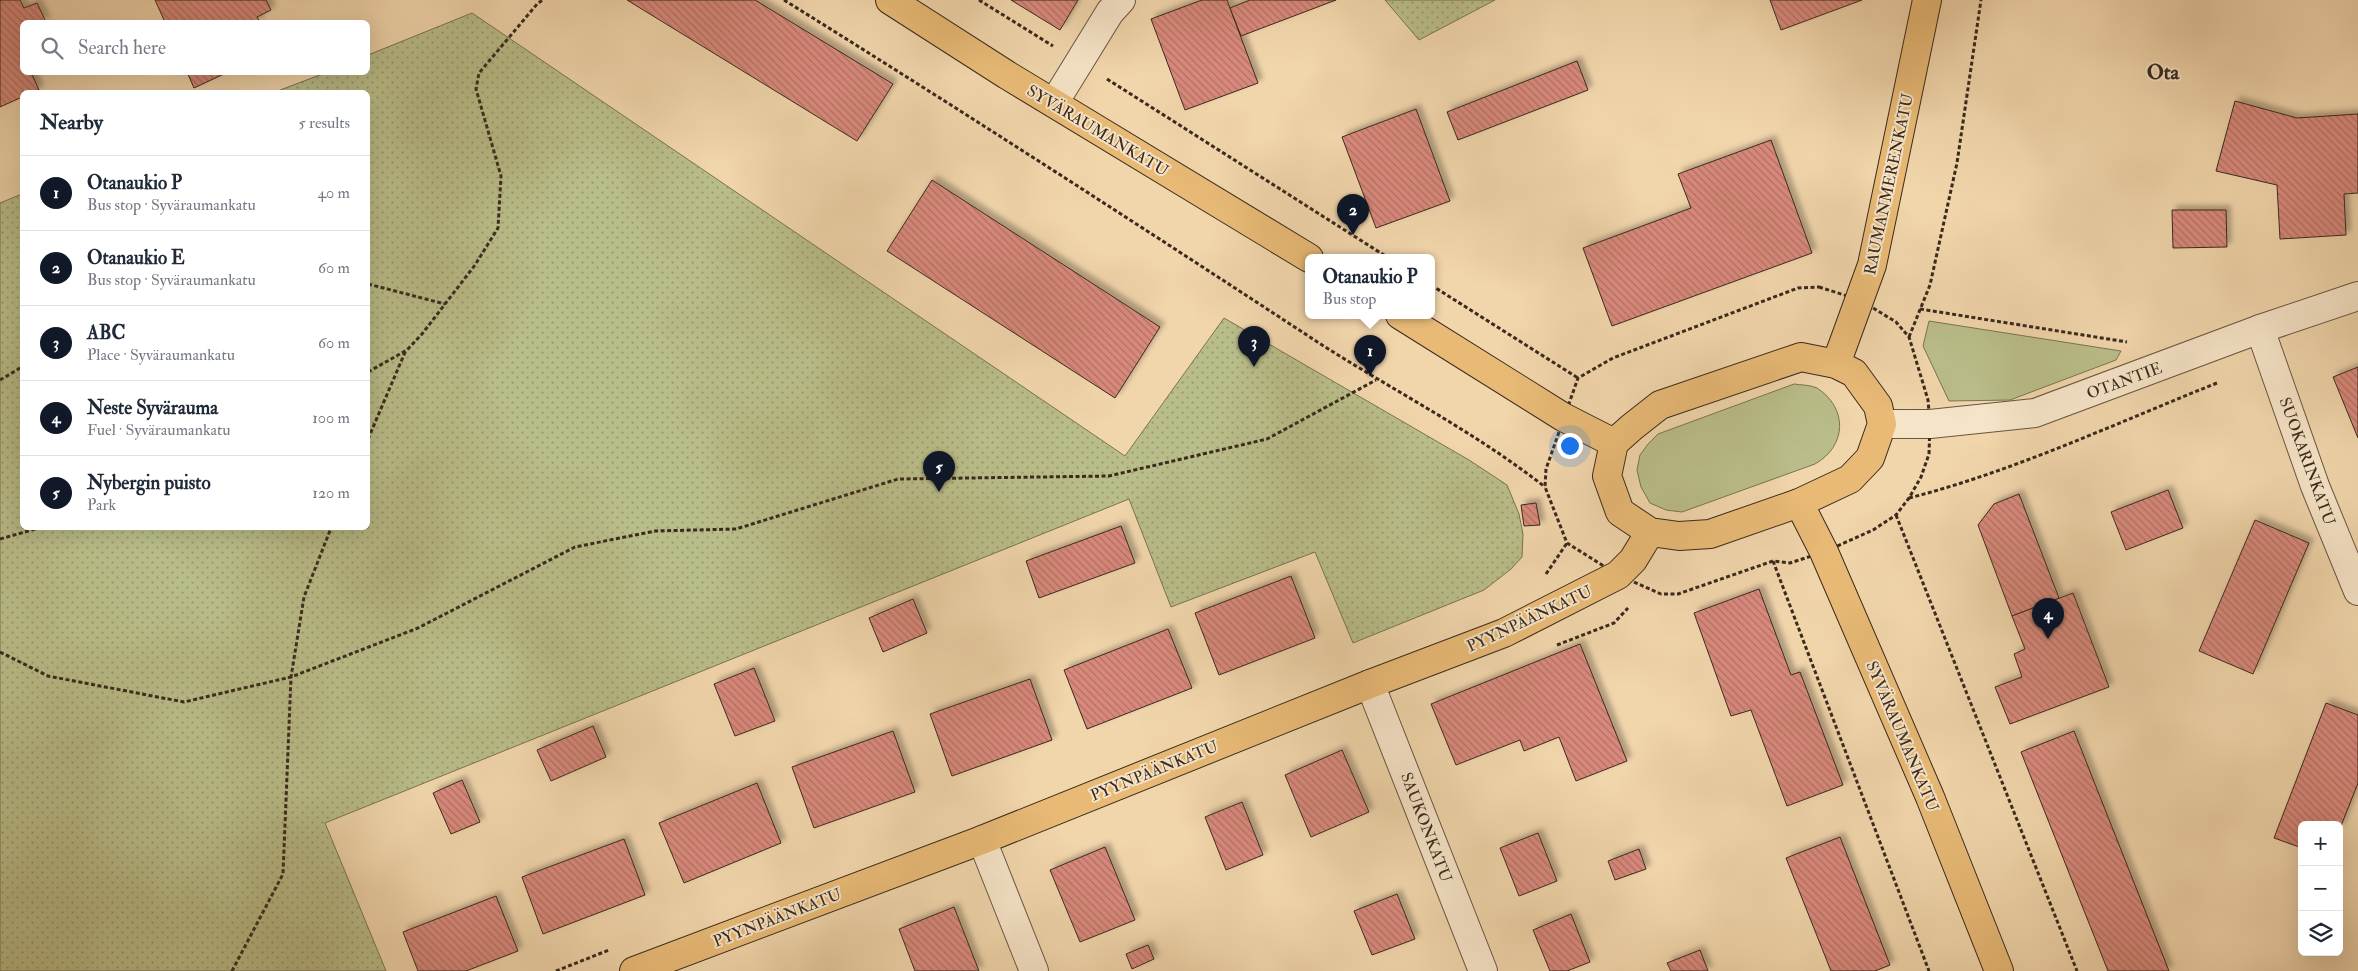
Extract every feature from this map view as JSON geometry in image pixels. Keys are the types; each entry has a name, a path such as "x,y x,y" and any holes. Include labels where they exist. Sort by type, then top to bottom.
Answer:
{"main road":[{"name":"SYVÄRAUMANKATU","path":"890,0 1054,103 1305,256"},
{"name":"RAUMANMERENKATU","path":"1836,364 1872,265 1927,0"},
{"path":"1406,319 1563,417 1614,443"},
{"path":"1801,357 1836,364 1854,373 1878,406 1882,424 1870,458 1850,479 1799,504 1710,534 1679,536 1650,532 1620,512 1607,476 1614,443 1660,405 1801,357"},
{"name":"SYVÄRAUMANKATU","path":"1799,504 1824,552 1930,797 1999,971"},
{"name":"PYYNPÄÄNKATU","path":"634,971 982,840 1504,632 1618,576 1633,560 1650,532"}],"street":[{"path":"1054,103 1110,12 1121,0"},
{"name":"OTANTIE","path":"1882,424 1930,424 2034,413 2260,329 2358,296"},
{"name":"SUOKARINKATU","path":"2260,329 2315,486 2358,591"},
{"name":"SAUKONKATU","path":"1370,684 1483,971"},
{"path":"982,840 1034,971"}],"path":[{"path":"370,434 407,350 475,265 498,228 501,176 476,89 479,73 538,3 543,0"},
{"path":"784,0 977,120 1376,380 1511,460 1545,487"},
{"path":"979,0 1080,61 1382,254"},
{"path":"1909,336 1930,286 1956,163 1981,0"},
{"path":"370,285 445,304"},
{"path":"1567,543 1545,487 1546,469 1578,378 1613,358 1798,288 1819,287 1860,300 1896,322 1909,336 1928,400 1930,424 1929,454 1921,477 1909,498 1896,515 1873,530 1824,552 1790,563 1772,561 1678,594 1661,594 1648,588"},
{"path":"1435,288 1578,378"},
{"path":"1920,309 2109,341 2136,343"},
{"path":"370,371 407,350"},
{"path":"0,380 20,368"},
{"path":"0,652 48,676 184,702 291,677 418,628 575,547 655,531 736,529 898,479 1110,476 1267,439 1376,380"},
{"path":"1909,498 1940,490 2030,458 2218,382"},
{"path":"1896,515 2077,971"},
{"path":"0,539 31,530"},
{"path":"232,971 283,874 291,677 304,596 330,530"},
{"path":"1772,561 1930,971"}],"green space":[{"path":"1385,0 1495,0 1419,40"},
{"path":"472,13 1125,456 1224,318 1469,460 1507,485 1519,514 1523,534 1522,557 1511,569 1484,590 1353,643 1315,552 1171,607 1129,499 325,823 386,971 0,971 0,203 20,195 20,530 370,530 370,90 280,90 320,75 370,75 370,54"},
{"path":"1929,321 2121,351 2116,360 2010,400 1949,401 1923,346"},
{"path":"1794,384 1817,388 1827,396 1834,406 1840,427 1838,437 1826,456 1815,464 1682,512 1666,510 1650,503 1641,487 1637,470 1640,455 1658,434"}],"building":[{"path":"0,0 20,0 24,8 37,3 45,20 20,20 20,75 32,75 39,90 20,90 20,98 0,107"},
{"path":"155,0 266,0 271,10 257,17 259,20 164,20"},
{"path":"627,0 755,0 893,84 857,141"},
{"path":"1011,0 1078,0 1060,30"},
{"path":"1202,0 1227,0 1258,83 1185,110 1151,19"},
{"path":"1250,0 1336,0 1241,36 1230,8"},
{"path":"1770,0 1862,0 1781,30"},
{"path":"1577,61 1588,90 1458,140 1447,112"},
{"path":"188,75 222,75 194,88"},
{"path":"2235,101 2297,118 2358,114 2358,193 2344,194 2346,235 2280,239 2277,185 2216,171"},
{"path":"1416,109 1450,201 1376,228 1342,137"},
{"path":"1771,140 1812,253 1612,326 1583,248 1691,208 1678,174"},
{"path":"932,180 1160,327 1115,398 887,251"},
{"path":"2172,210 2226,210 2227,247 2173,248"},
{"path":"2358,367 2358,438 2333,377"},
{"path":"2168,490 2183,528 2126,550 2111,512"},
{"path":"2019,494 2059,598 2012,616 1978,525 1994,504"},
{"path":"1536,503 1540,525 1524,526 1521,505"},
{"path":"2255,520 2309,543 2253,674 2199,651"},
{"path":"1121,526 1135,563 1039,598 1026,561"},
{"path":"1291,576 1315,638 1219,675 1195,613"},
{"path":"1759,589 1791,675 1800,672 1843,785 1787,806 1751,710 1731,716 1694,613"},
{"path":"2073,593 2109,687 2010,724 1995,687 2022,677 2014,654 2025,649 2012,616"},
{"path":"913,599 927,633 883,652 869,618"},
{"path":"1168,629 1192,688 1087,729 1064,670"},
{"path":"1580,644 1627,761 1576,781 1559,737 1524,751 1520,740 1456,765 1431,704"},
{"path":"754,668 775,721 735,736 714,684"},
{"path":"1030,679 1052,740 952,776 930,714"},
{"path":"2326,703 2358,715 2358,783 2343,821 2298,821 2298,847 2274,838"},
{"path":"593,726 606,757 551,781 537,750"},
{"path":"893,731 915,792 814,828 792,767"},
{"path":"2074,731 2169,971 2108,971 2021,752"},
{"path":"1342,750 1369,812 1311,837 1285,775"},
{"path":"462,780 480,822 451,834 433,793"},
{"path":"757,783 781,843 684,883 659,823"},
{"path":"1242,802 1263,855 1226,870 1205,817"},
{"path":"1538,833 1557,881 1519,896 1500,848"},
{"path":"1840,837 1890,965 1875,971 1831,971 1786,858"},
{"path":"624,839 645,895 543,934 522,877"},
{"path":"1105,847 1135,920 1080,942 1050,870"},
{"path":"1639,849 1646,869 1615,880 1608,861"},
{"path":"1397,894 1415,939 1372,955 1354,911"},
{"path":"496,896 518,951 466,971 418,971 403,932"},
{"path":"954,907 979,971 915,971 899,929"},
{"path":"1571,914 1590,962 1567,971 1550,971 1533,930"},
{"path":"1148,945 1154,959 1132,969 1126,954"},
{"path":"1700,950 1708,971 1671,971 1667,963"}],"place":[{"name":"Otanaukio E","path":"1353,235"},
{"name":"ABC","path":"1254,367"},
{"name":"Otanaukio P","path":"1370,376"},
{"name":"Nybergin puisto","path":"939,492"},
{"name":"Neste Syvärauma","path":"2048,639"}],"district":[{"name":"Ota","path":"2163,72"}]}
